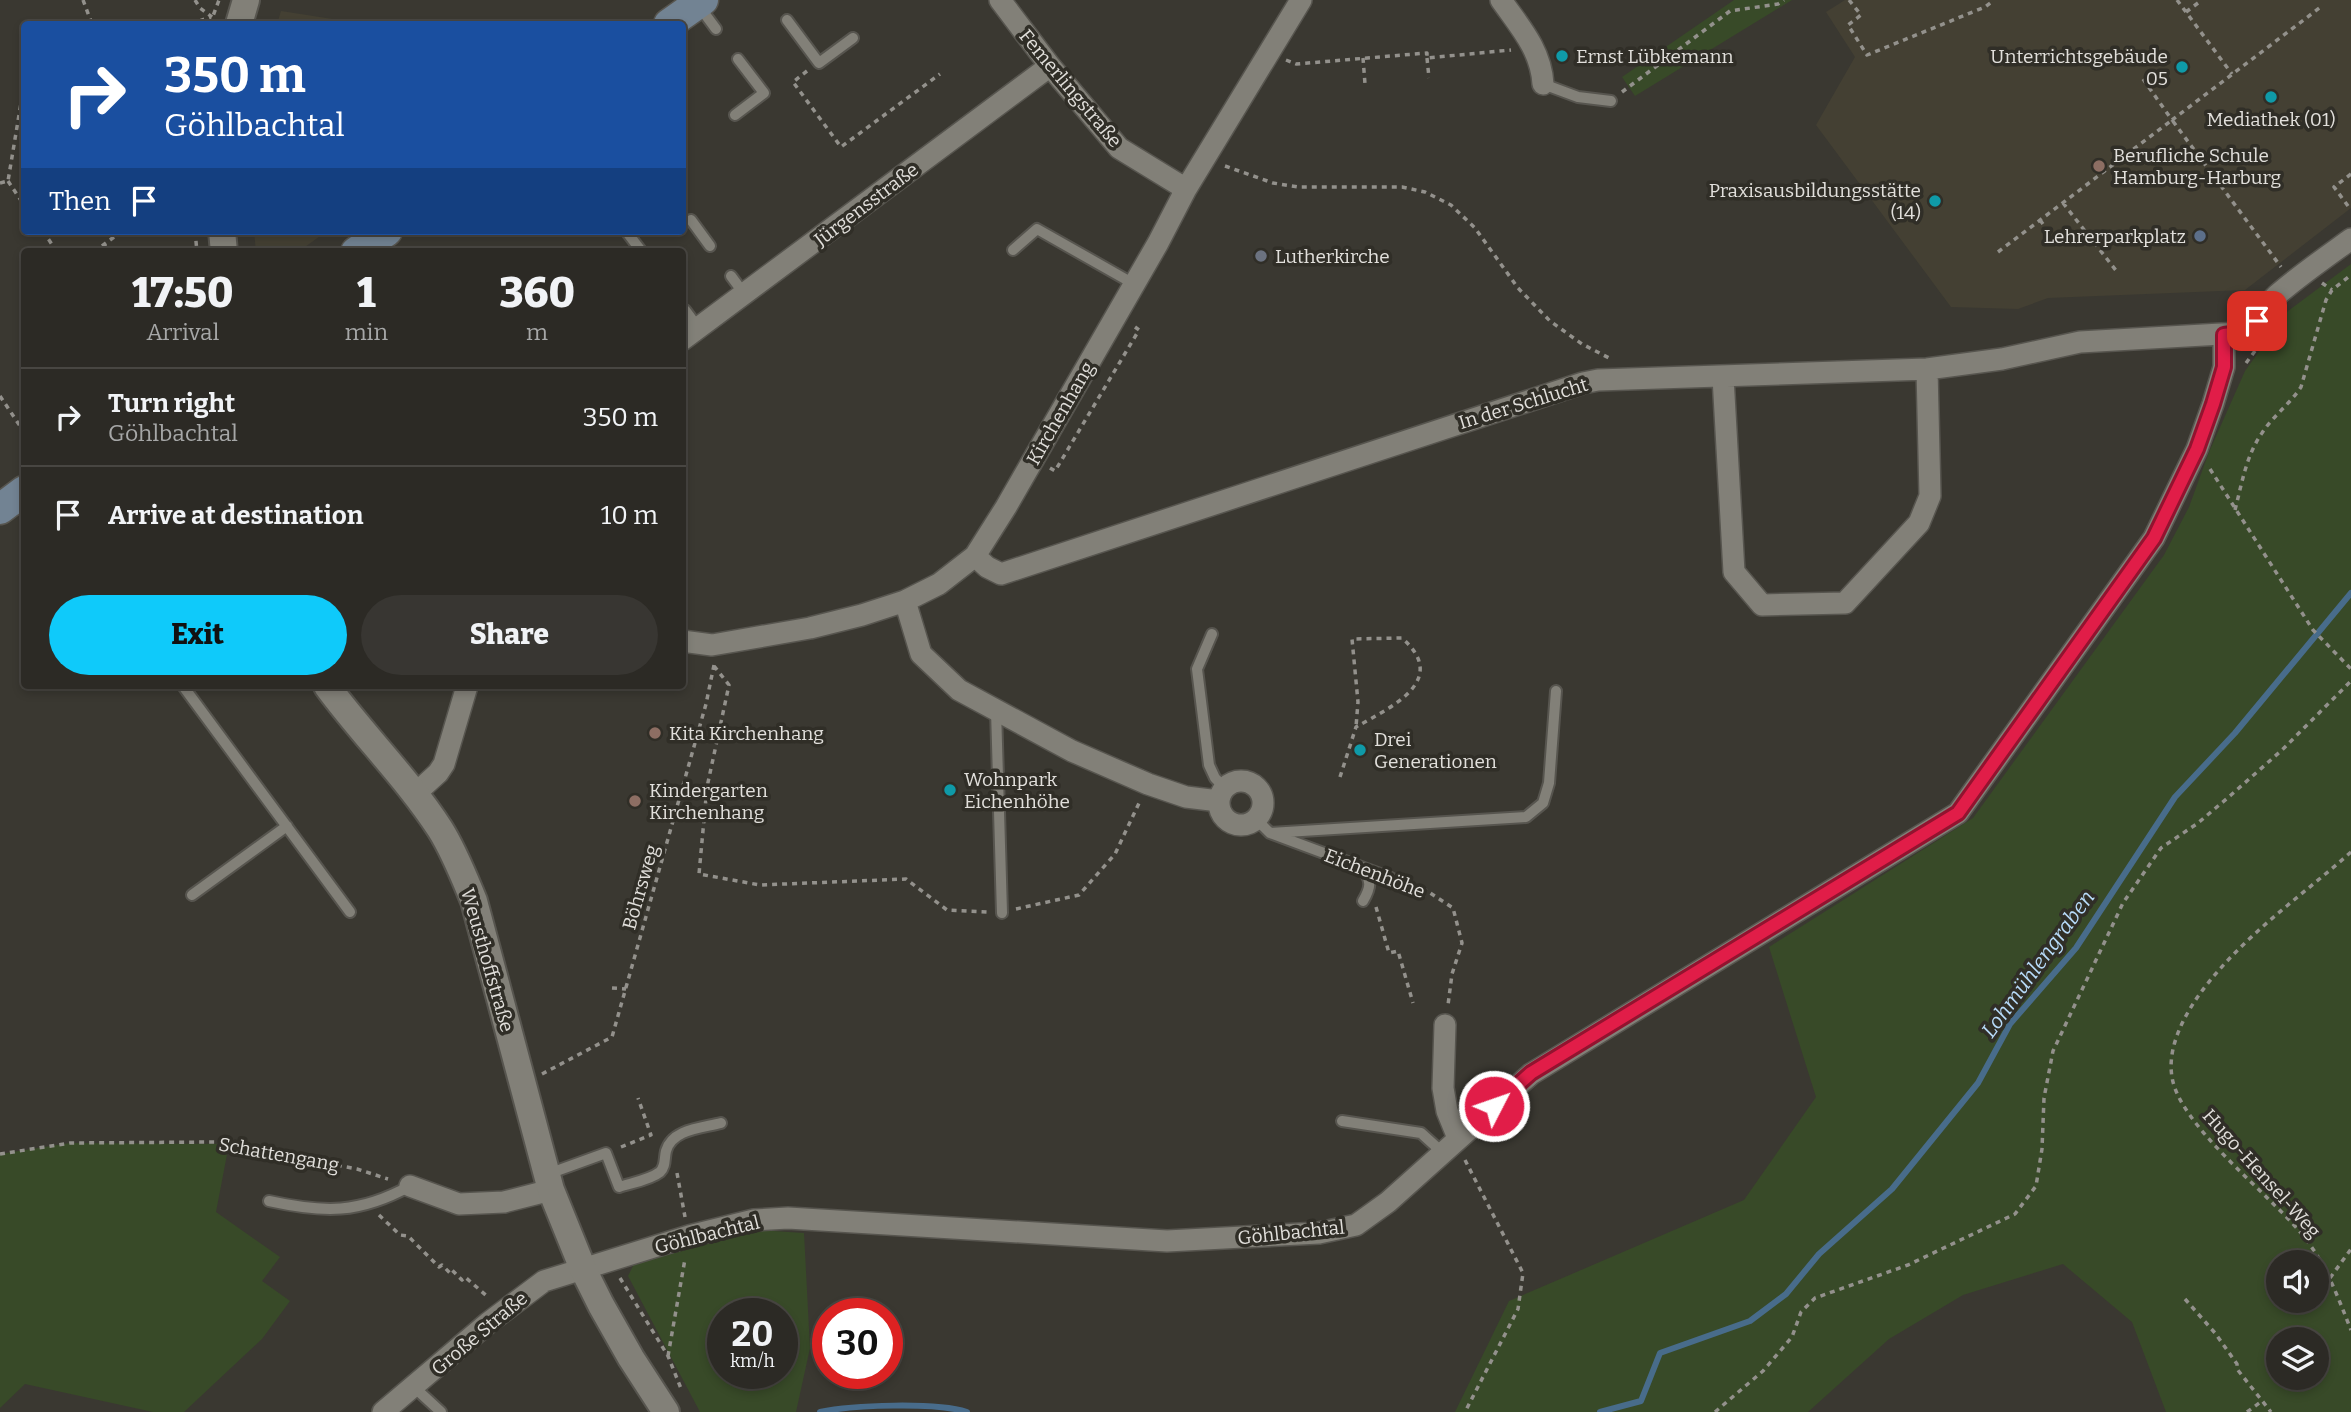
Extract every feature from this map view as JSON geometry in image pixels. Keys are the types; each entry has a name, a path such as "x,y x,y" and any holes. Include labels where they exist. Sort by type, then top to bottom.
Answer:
{"main road":[{"path":"673,21 700,2"},
{"path":"0,509 21,493"}],"street":[{"path":"240,21 246,0"},
{"name":"Femerlingstraße","path":"1000,0 1050,66 1119,148 1185,189"},
{"name":"Kirchenhang","path":"686,642 713,656 905,601 939,584 975,556 1158,243 1185,189 1301,0"},
{"path":"1502,0 1534,46 1544,83"},
{"name":"Jürgensstraße","path":"691,335 1050,66"},
{"path":"2224,335 2239,333 2251,327 2267,306 2293,282 2351,239"},
{"name":"In der Schlucht","path":"975,556 987,567 1001,574 1556,390 1598,380 1927,369 2002,359 2080,342 2224,335"},
{"name":"Göhlbachtal","path":"583,1269 689,1237 767,1218 1167,1241 1319,1233 1356,1225 1388,1202 1531,1073 1958,813 2154,538 2197,449 2224,367 2224,335"},
{"path":"1723,377 1734,572 1762,605 1845,603 1919,523 1930,496 1927,369"},
{"path":"905,601 921,654 959,690 1072,751 1148,784 1186,797 1222,794 1236,781 1254,785 1263,798 1263,826"},
{"name":"Weusthoffstraße","path":"329,689 355,724 415,794 440,830 474,901 548,1183 583,1269 631,1358 676,1406"},
{"path":"415,794 444,764 466,689"},
{"name":"Eichenhöhe","path":"1222,794 1220,809 1231,822 1263,826"},
{"path":"1445,1025 1443,1088 1450,1145"},
{"path":"410,1186 459,1204 504,1202 548,1183"},
{"name":"Große Straße","path":"383,1412 527,1292 544,1281 583,1269"}],"lane":[{"path":"700,2 716,29"},
{"path":"787,20 819,63 853,38"},
{"path":"735,114 764,93 738,59"},
{"path":"1544,83 1578,97 1611,101"},
{"path":"691,220 710,246"},
{"path":"1013,250 1037,229 1134,284"},
{"path":"732,275 745,295"},
{"path":"686,314 691,335"},
{"path":"1212,634 1196,669 1209,765 1222,794"},
{"path":"185,689 349,912"},
{"name":"Eichenhöhe","path":"1263,826 1526,817 1543,803 1549,783 1556,691"},
{"path":"996,710 1002,913"},
{"name":"Eichenhöhe","path":"1263,826 1391,878"},
{"path":"192,895 287,827"},
{"path":"1360,866 1369,877 1371,888 1363,901"},
{"path":"1342,1121 1421,1133 1450,1145"},
{"path":"548,1183 606,1153 619,1187 657,1174 661,1170 671,1140 683,1132 721,1123"},
{"path":"269,1200 329,1210 387,1199 410,1186"},
{"path":"414,1387 441,1412"}],"path":[{"path":"83,0 91,21"},
{"path":"195,0 200,8 212,17"},
{"path":"211,21 219,0"},
{"path":"1611,101 1730,11 1778,4 1784,0"},
{"path":"1849,0 1861,15 1848,25 1867,55 1985,7 1994,0"},
{"path":"2177,0 2233,74"},
{"path":"2186,12 2202,0"},
{"path":"1998,252 2322,6"},
{"path":"199,21 212,17"},
{"path":"1427,58 1505,51"},
{"path":"1296,64 1427,53 1429,78"},
{"path":"1363,58 1365,84"},
{"path":"819,63 793,82 841,147 940,74"},
{"path":"2143,79 2293,282"},
{"path":"21,104 8,181 21,200"},
{"path":"1203,162 1226,166 1273,183 1298,187 1402,187 1425,192 1451,205 1475,228 1518,288 1550,321 1582,344 1607,356 1624,370 1626,379"},
{"path":"2351,174 2334,187 2351,210"},
{"path":"0,183 8,181"},
{"path":"2063,203 2118,273"},
{"path":"2040,220 2048,231"},
{"path":"101,248 117,235"},
{"path":"2235,510 2248,457 2263,431 2293,400 2301,387 2326,299 2351,275"},
{"path":"2240,373 2263,341"},
{"path":"0,396 21,428"},
{"path":"2197,449 2313,630 2351,669"},
{"path":"1340,777 1356,727 1357,702 1352,639 1402,638 1413,648 1418,661 1419,678 1412,692 1356,727"},
{"path":"713,656 729,685 707,787 699,874 760,885 906,879 947,910 1002,913 1079,894 1115,854 1148,784"},
{"name":"Böhrsweg","path":"522,1085 612,1037 713,656"},
{"path":"1715,1412 1770,1363 1792,1337 1801,1312 1815,1298 1908,1265 2015,1214 2036,1186 2042,1149 2044,1098 2053,1051 2123,903 2161,848 2198,823 2231,795 2282,750 2351,681"},
{"name":"Hugo-Hensel-Weg","path":"2351,852 2240,947 2211,979 2194,1003 2176,1039 2171,1062 2176,1092 2186,1109 2233,1163 2300,1231 2320,1259 2351,1330"},
{"name":"Eichenhöhe","path":"1391,878 1424,889 1453,908 1462,943 1452,974 1445,1025"},
{"path":"1371,888 1389,953 1398,951 1413,1003"},
{"path":"612,988 626,989"},
{"path":"606,1153 652,1135 638,1098"},
{"path":"668,1356 689,1237 671,1140"},
{"name":"Schattengang","path":"0,1154 70,1143 216,1142 357,1169 410,1186"},
{"path":"1450,1145 1463,1156 1523,1273 1518,1309 1465,1412"},
{"path":"367,1204 400,1235 408,1236 439,1267 442,1265 450,1273 452,1270 462,1280 465,1277 488,1297"},
{"path":"2330,1278 2351,1249"},
{"path":"618,1257 668,1356 676,1406"},
{"path":"2185,1299 2215,1333 2237,1364 2237,1369 2271,1412"},
{"path":"2247,1412 2262,1401"}],"shaded area":[{"name":"Berufliche Schule Hamburg-Harburg","path":"1845,0 2351,0 2351,208 2245,290 2048,298 2018,309 1951,307 1816,125 1855,57 1826,12"},
{"path":"281,11 345,21 278,21"},
{"path":"254,235 321,235 304,248 256,248"}],"green space":[{"path":"1734,0 1792,0 1635,96 1622,77"},
{"path":"2351,264 2351,1412 2166,1412 2132,1322 2063,1264 1963,1295 1889,1339 1808,1412 1455,1412 1509,1301 1744,1200 1816,1097 1769,947 1973,818 2164,555 2189,507 2209,452 2245,371 2288,311"},
{"path":"70,1143 229,1144 216,1212 280,1257 262,1281 290,1301 262,1339 184,1412 153,1412 25,1384 0,1408 0,1154"},
{"path":"760,1230 804,1233 810,1348 796,1412 700,1412 628,1276 634,1264"}],"waterway":[{"name":"Lohmühlengraben","path":"1600,1412 1641,1401 1660,1353 1750,1321 1786,1294 1819,1254 1892,1189 1978,1083 2010,1024 2076,948 2175,797 2235,733 2351,593"},
{"name":"Lohmühlengraben","path":"820,1412 894,1406 935,1407 967,1412"}],"place":[{"name":"Ernst Lübkemann","path":"1562,56"},
{"name":"Unterrichtsgebäude 05","path":"2182,67"},
{"name":"Mediathek (01)","path":"2271,97"},
{"name":"Berufliche Schule Hamburg-Harburg","path":"2099,166"},
{"name":"Praxisausbildungsstätte (14)","path":"1935,201"},
{"name":"Lehrerparkplatz","path":"2200,236"},
{"name":"Lutherkirche","path":"1261,256"},
{"name":"Kita Kirchenhang","path":"655,733"},
{"name":"Drei Generationen","path":"1360,750"},
{"name":"Wohnpark Eichenhöhe","path":"950,790"},
{"name":"Kindergarten Kirchenhang","path":"635,801"}],"route":[{"path":"1494,1106 1531,1073 1958,813 2154,538 2197,449 2213,404 2224,367 2224,335 2239,333 2257,321"}]}
